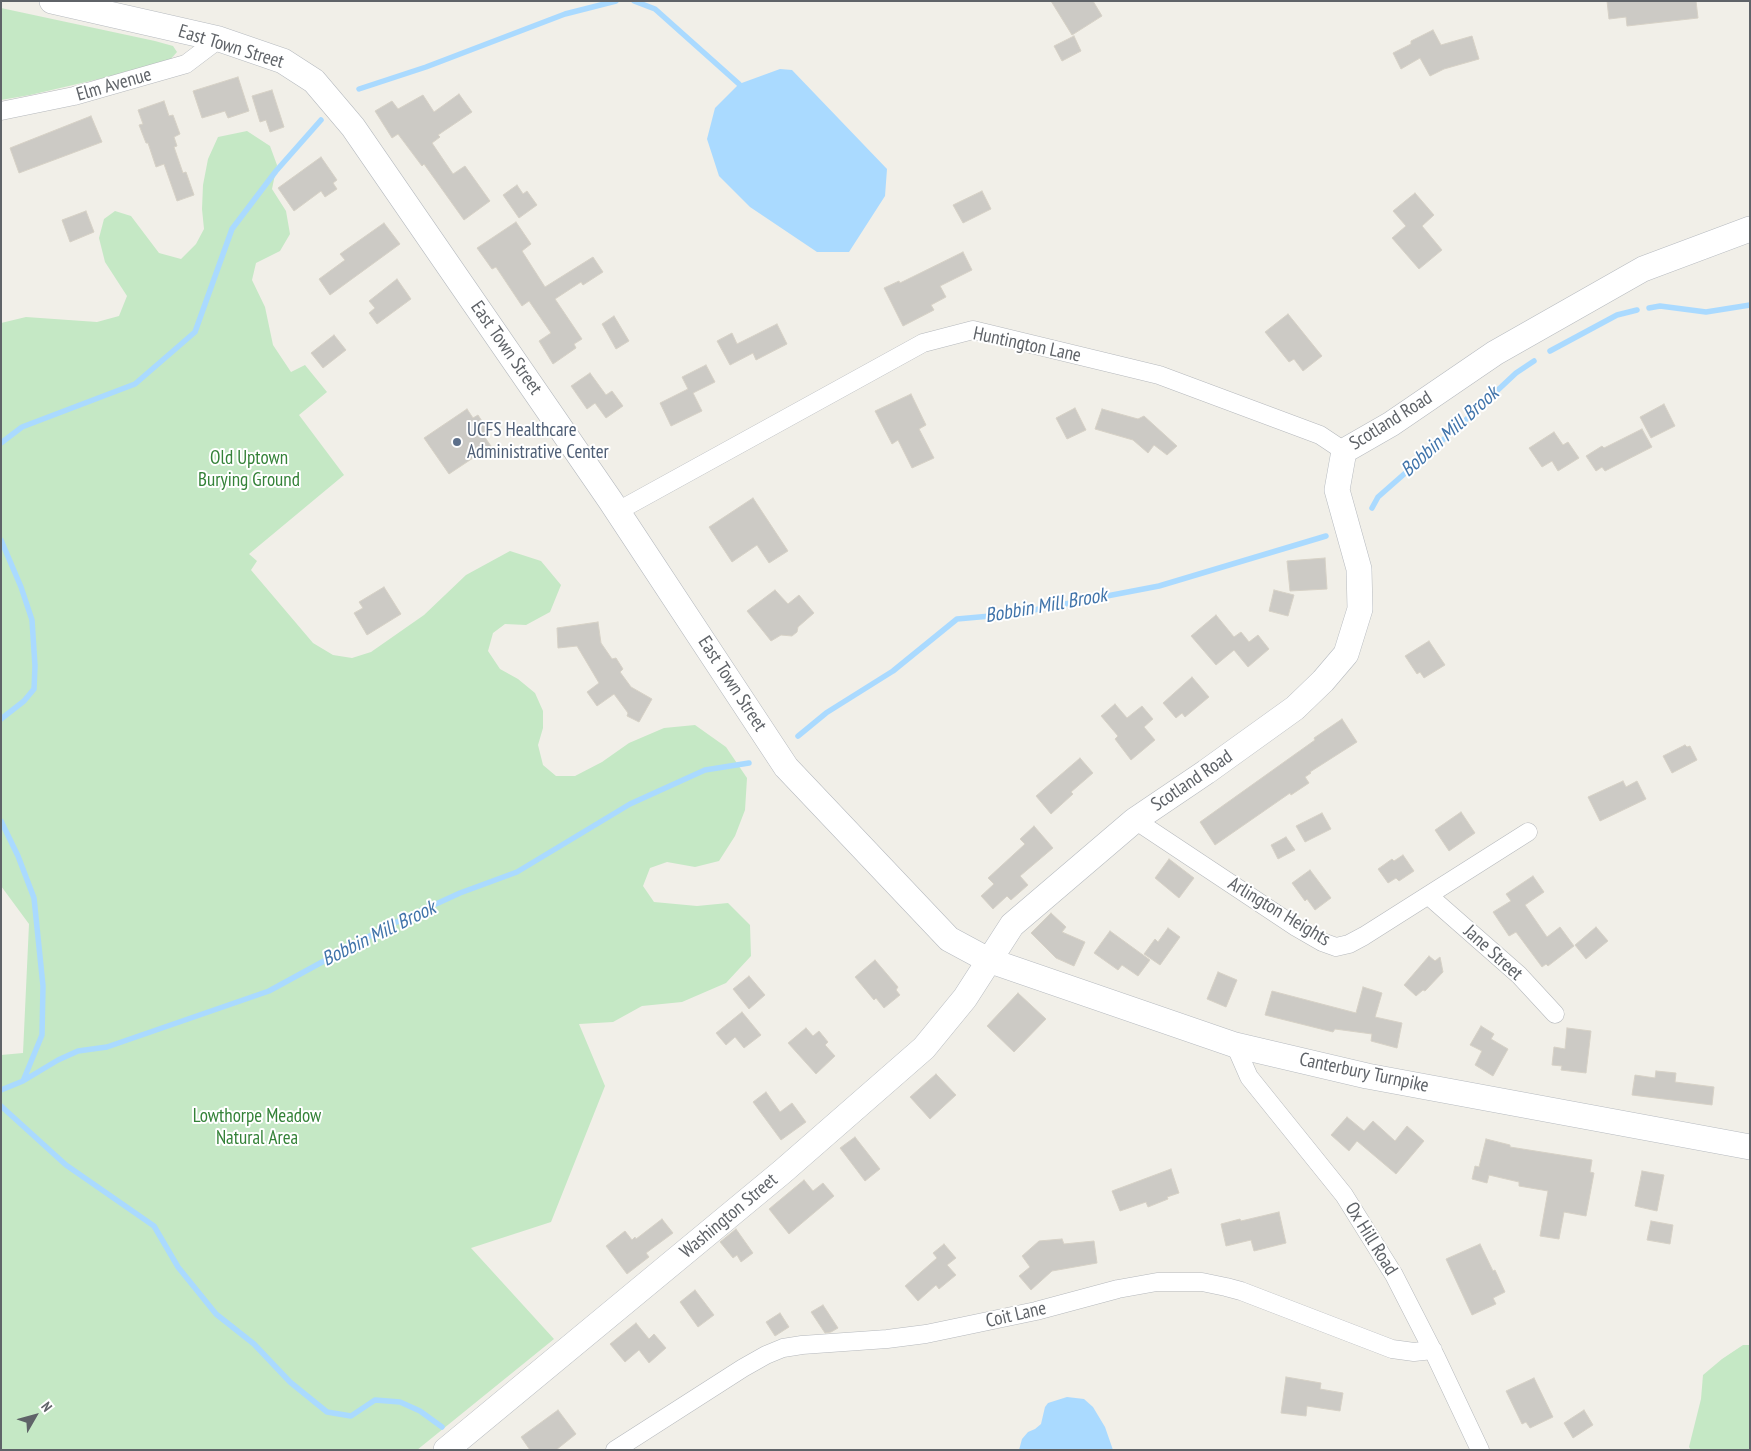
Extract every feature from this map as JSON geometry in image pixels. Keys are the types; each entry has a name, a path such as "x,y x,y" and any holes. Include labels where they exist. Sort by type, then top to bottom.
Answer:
{"street":[{"name":"East Town Street","path":"55,2 219,40 283,61 314,81 359,135 618,511 786,767 949,939 988,960"},
{"name":"Elm Avenue","path":"1,111 74,96 186,64 219,40"},
{"name":"Scotland Road","path":"988,960 1012,925 1135,820 1295,708 1324,681 1346,654 1360,610 1358,569 1337,490 1344,451 1390,424 1495,353 1643,268 1750,229"},
{"name":"Huntington Lane","path":"618,511 923,343 973,330 1159,375 1320,435 1344,451"},
{"name":"Arlington Heights","path":"1135,820 1296,926 1334,947 1357,940 1528,832"},
{"name":"Jane Street","path":"1428,896 1519,975 1554,1014"},
{"name":"Canterbury Turnpike","path":"988,960 1235,1044 1366,1076 1750,1147"},
{"name":"Washington Street","path":"446,1450 782,1172 924,1048 966,998 988,960"},
{"name":"Ox Hill Road","path":"1235,1044 1249,1077 1344,1195 1394,1275 1480,1450"},
{"name":"Coit Lane","path":"615,1450 743,1368 766,1355 784,1348 926,1334 1036,1311 1118,1289 1157,1282 1202,1282 1241,1290 1392,1349 1414,1352 1432,1350"}],"green space":[{"path":"1,8 155,41 173,46 177,52 169,61 142,69 1,100"},
{"name":"Lowthorpe Meadow Natural Area","path":"247,131 270,146 277,165 272,189 286,211 290,234 280,251 256,263 252,280 265,307 273,345 291,372 305,365 327,392 299,415 344,475 249,554 257,561 251,570 313,643 333,655 352,658 371,652 424,615 466,575 510,551 541,561 561,585 550,612 526,625 505,624 493,633 488,651 500,669 518,679 535,693 543,711 543,728 538,745 543,765 556,776 575,776 602,762 629,743 664,728 695,725 726,747 747,778 745,810 735,836 719,861 695,867 667,862 650,868 643,886 654,902 697,906 728,903 750,925 751,956 726,983 682,1002 642,1006 613,1022 579,1024 605,1086 551,1222 471,1248 554,1339 417,1450 1,1450 1,1055 23,1053 29,924 1,886 1,323 26,317 97,322 119,316 127,296 105,262 99,238 104,219 115,211 131,216 159,253 181,259 196,244 204,229 202,209 203,185 208,159 218,137"},
{"path":"1743,1345 1750,1345 1750,1450 1691,1450 1689,1447 1701,1399 1703,1375"}],"water":[{"path":"780,69 792,70 887,169 885,196 849,252 817,252 750,207 719,176 707,139 715,108 739,84"},
{"path":"1067,1397 1084,1399 1093,1407 1105,1427 1113,1450 1019,1450 1022,1439 1028,1432 1041,1424 1045,1407 1048,1403"}],"building":[{"path":"1051,1 1093,1 1102,16 1072,35"},
{"path":"1607,1 1696,1 1698,18 1627,26 1626,17 1609,19"},
{"path":"1433,30 1441,45 1472,36 1479,59 1444,69 1430,76 1420,58 1401,69 1393,53"},
{"path":"1074,36 1081,51 1062,61 1054,46"},
{"path":"238,77 249,111 228,118 225,111 202,118 193,91"},
{"path":"272,90 284,127 270,132 266,120 260,122 252,96"},
{"path":"459,94 472,112 438,135 440,137 432,143 453,174 465,166 490,201 464,220 424,164 422,166 398,134 392,138 375,111 392,101 398,109 423,95 434,112"},
{"path":"164,101 169,116 173,115 180,134 174,137 177,146 174,147 183,173 186,172 194,195 177,201 164,164 156,167 148,143 146,143 139,125 143,124 138,110"},
{"path":"91,116 102,142 19,173 10,148"},
{"path":"321,157 337,180 333,183 337,189 325,197 321,191 294,211 278,188"},
{"path":"517,185 523,194 527,191 537,205 519,218 503,195"},
{"path":"982,191 991,209 963,223 953,205"},
{"path":"1415,193 1434,215 1422,226 1442,250 1419,269 1392,238 1406,226 1393,211"},
{"path":"86,211 94,232 70,242 62,220"},
{"path":"516,222 531,244 522,251 545,287 593,257 603,272 583,285 581,282 555,299 582,339 574,344 576,348 553,364 539,341 551,333 529,301 522,306 496,267 492,269 477,248"},
{"path":"384,223 400,244 330,295 319,279 345,260 340,254"},
{"path":"963,252 972,270 940,286 946,297 931,305 934,310 903,326 884,288 899,281 900,283"},
{"path":"397,279 411,299 377,324 369,313 375,308 369,301"},
{"path":"1288,314 1322,356 1303,371 1294,359 1289,362 1265,332"},
{"path":"614,316 629,341 616,349 602,324"},
{"path":"777,324 787,344 756,360 753,353 730,365 717,341 732,333 737,344"},
{"path":"334,335 346,350 323,368 311,353"},
{"path":"706,365 715,382 693,393 702,411 671,426 660,403 688,389 682,377"},
{"path":"590,373 606,395 612,391 623,406 606,418 595,403 587,409 571,386"},
{"path":"911,394 926,425 919,429 934,458 912,468 898,440 892,444 875,411"},
{"path":"1664,404 1675,426 1651,438 1640,417"},
{"path":"1075,408 1086,430 1067,439 1056,418"},
{"name":"UCFS Healthcare Administrative Center","path":"467,409 473,418 478,415 489,432 484,436 491,446 449,474 424,438"},
{"path":"1102,409 1138,419 1144,416 1177,446 1167,455 1154,445 1148,453 1133,440 1095,429"},
{"path":"1642,429 1652,447 1605,471 1602,467 1596,471 1586,456 1602,446 1604,448"},
{"path":"1554,432 1563,445 1568,442 1579,458 1558,471 1552,461 1542,467 1529,448"},
{"path":"753,498 788,551 769,563 757,545 732,562 709,527"},
{"path":"1325,558 1327,589 1290,591 1287,561"},
{"path":"384,587 401,614 367,635 354,613 363,608 359,602"},
{"path":"775,590 788,604 799,595 814,613 798,627 797,632 792,636 781,635 771,641 747,611"},
{"path":"1274,590 1294,595 1288,616 1269,611"},
{"path":"1216,615 1234,637 1241,632 1249,642 1258,635 1269,649 1248,667 1234,650 1216,665 1191,636"},
{"path":"598,622 601,643 612,659 616,658 623,669 620,672 631,687 652,699 639,722 627,716 628,713 614,694 597,706 587,692 599,683 577,646 558,648 557,628"},
{"path":"1429,641 1445,665 1424,678 1420,672 1417,674 1405,656"},
{"path":"1192,677 1209,697 1185,717 1182,713 1176,718 1163,703"},
{"path":"1115,704 1127,718 1142,706 1153,719 1144,727 1155,740 1131,760 1115,739 1118,736 1101,716"},
{"path":"1342,719 1357,742 1310,772 1305,777 1309,783 1291,795 1290,793 1215,845 1200,822"},
{"path":"1685,745 1687,747 1690,746 1697,760 1672,773 1663,756"},
{"path":"1080,758 1093,773 1071,792 1073,794 1051,814 1036,796"},
{"path":"1623,781 1626,787 1637,781 1646,799 1600,821 1588,797"},
{"path":"1461,812 1475,833 1449,851 1435,830"},
{"path":"1322,813 1331,829 1305,842 1296,826"},
{"path":"1034,826 1053,848 1020,876 1028,885 1011,900 1007,896 993,909 981,896 994,884 988,878 1025,844 1020,839"},
{"path":"1286,837 1295,850 1278,859 1271,845"},
{"path":"1403,855 1414,871 1399,881 1396,878 1388,883 1378,869 1392,859 1394,861"},
{"path":"1169,859 1194,878 1179,898 1155,878"},
{"path":"1310,870 1331,898 1315,910 1307,899 1305,901 1292,883"},
{"path":"1533,876 1544,892 1525,905 1547,937 1560,927 1574,946 1548,966 1546,964 1542,967 1516,932 1509,936 1493,912 1511,901 1506,894"},
{"path":"1051,913 1066,927 1062,932 1085,942 1074,966 1056,958 1031,933"},
{"path":"1596,927 1608,941 1586,959 1575,945"},
{"path":"1168,928 1180,937 1160,965 1144,954 1155,939 1158,942"},
{"path":"1110,931 1150,960 1138,976 1122,965 1118,970 1094,953"},
{"path":"1429,956 1435,961 1440,957 1443,972 1425,991 1423,990 1416,996 1404,985"},
{"path":"875,960 898,987 896,990 900,995 884,1008 876,998 874,1000 855,977"},
{"path":"1218,972 1237,980 1226,1007 1207,999"},
{"path":"749,976 765,995 749,1009 733,989"},
{"path":"1363,987 1382,993 1375,1017 1402,1023 1397,1048 1371,1041 1372,1034 1335,1029 1333,1032 1265,1015 1272,991 1356,1013"},
{"path":"1018,993 1046,1019 1014,1052 987,1026"},
{"path":"742,1012 761,1035 744,1048 735,1037 726,1045 716,1033"},
{"path":"1481,1026 1494,1034 1491,1039 1508,1049 1493,1076 1475,1065 1482,1051 1470,1045"},
{"path":"806,1028 813,1036 819,1031 828,1042 825,1045 835,1056 816,1074 788,1043"},
{"path":"1567,1028 1591,1031 1586,1073 1561,1070 1562,1066 1552,1065 1554,1047 1565,1049"},
{"path":"1656,1071 1676,1073 1675,1082 1714,1087 1712,1105 1632,1095 1635,1075 1655,1078"},
{"path":"936,1074 956,1095 930,1119 910,1097"},
{"path":"766,1092 780,1112 792,1103 806,1122 781,1140 753,1102"},
{"path":"1347,1117 1364,1131 1373,1121 1395,1141 1407,1126 1424,1141 1396,1174 1357,1141 1349,1151 1331,1135"},
{"path":"855,1137 880,1169 865,1181 840,1148"},
{"path":"1486,1139 1510,1145 1510,1147 1592,1160 1590,1172 1594,1173 1586,1216 1564,1212 1559,1239 1540,1236 1548,1191 1519,1186 1519,1182 1489,1175 1487,1183 1472,1179 1475,1166 1479,1167"},
{"path":"1171,1169 1179,1193 1148,1207 1146,1202 1120,1211 1112,1191"},
{"path":"1642,1171 1664,1175 1657,1211 1635,1206"},
{"path":"804,1180 813,1191 823,1183 834,1196 789,1234 769,1209"},
{"path":"1279,1212 1286,1243 1254,1251 1251,1240 1226,1246 1221,1224"},
{"path":"662,1219 673,1233 646,1253 649,1257 627,1274 606,1246 625,1231 632,1240 635,1237 636,1239"},
{"path":"1651,1221 1673,1225 1670,1244 1647,1240"},
{"path":"736,1229 753,1253 741,1262 737,1255 733,1258 720,1242"},
{"path":"1062,1239 1064,1244 1094,1241 1097,1263 1052,1271 1031,1290 1019,1276 1030,1267 1022,1256 1039,1241"},
{"path":"944,1244 956,1258 947,1265 956,1275 939,1289 936,1285 918,1301 905,1286 937,1258 933,1253"},
{"path":"1480,1244 1505,1292 1493,1298 1496,1304 1472,1315 1446,1259"},
{"path":"695,1290 714,1315 698,1327 680,1302"},
{"path":"823,1305 838,1328 831,1332 825,1333 811,1312"},
{"path":"780,1313 789,1327 775,1336 766,1322"},
{"path":"636,1323 649,1339 654,1334 666,1348 649,1363 639,1350 625,1362 610,1344"},
{"path":"1286,1377 1321,1383 1320,1389 1343,1393 1340,1411 1307,1406 1306,1416 1281,1413"},
{"path":"1534,1378 1553,1417 1530,1428 1526,1422 1522,1424 1506,1391"},
{"path":"558,1410 576,1434 556,1450 530,1450 521,1437"},
{"path":"1584,1410 1593,1425 1573,1438 1564,1423"}],"waterway":[{"path":"359,89 426,67 565,14 616,1"},
{"path":"634,1 655,9 739,84"},
{"path":"1,443 22,427 135,384 195,332 232,229 276,171 321,120"},
{"name":"Bobbin Mill Brook","path":"1649,308 1660,306 1706,312 1750,305"},
{"name":"Bobbin Mill Brook","path":"1550,351 1617,315 1637,310"},
{"name":"Bobbin Mill Brook","path":"1372,508 1378,497 1516,373 1534,361"},
{"name":"Bobbin Mill Brook","path":"798,736 826,713 893,671 957,619 1013,614 1159,586 1326,536"},
{"path":"1,540 21,587 32,620 35,666 34,689 24,701 1,719"},
{"name":"Bobbin Mill Brook","path":"1,1090 23,1081 58,1060 78,1051 107,1047 269,991 390,925 460,893 517,872 630,804 705,770 749,763"},
{"path":"1,821 18,856 34,898 43,986 42,1035 23,1081"},
{"path":"1,1106 66,1165 154,1226 178,1267 216,1314 254,1344 290,1382 327,1412 351,1416 375,1400 400,1402 420,1411 442,1427"}],"place":[{"name":"UCFS Healthcare Administrative Center","path":"457,442"}],"park label":[{"name":"Old Uptown Burying Ground","path":"249,470"}]}
